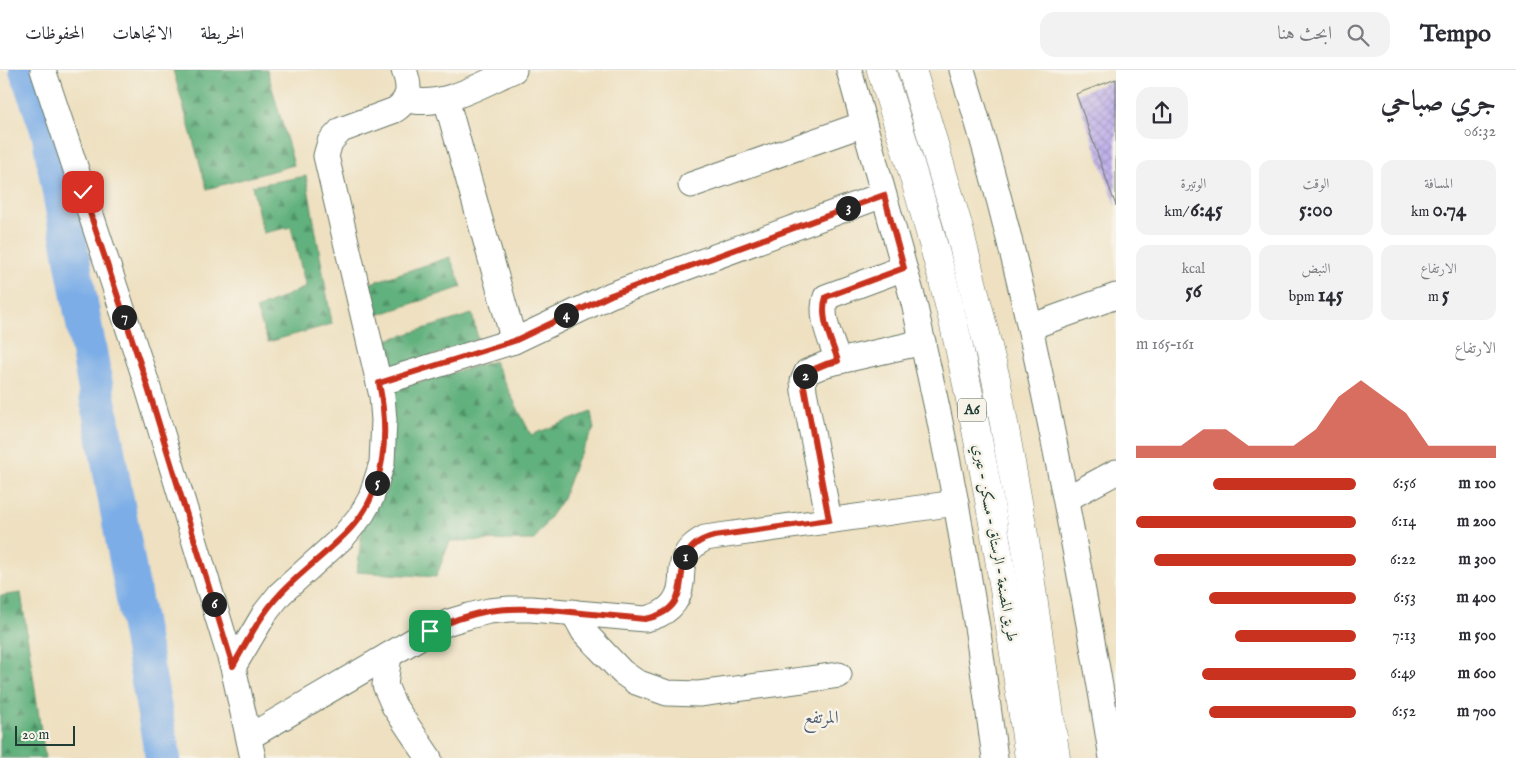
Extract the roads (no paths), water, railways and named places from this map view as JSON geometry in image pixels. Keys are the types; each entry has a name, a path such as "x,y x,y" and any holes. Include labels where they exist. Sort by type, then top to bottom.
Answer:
{"highway":[{"name":"طريق المصنعة - الرستاق - مسكن - عبري","path":"881,70 934,243 959,346 991,508 1029,758"},
{"name":"طريق المصنعة - الرستاق - مسكن - عبري","path":"912,70 958,225 996,379 1025,541 1056,758"}],"street":[{"path":"43,70 144,375 233,666 251,748 389,655 449,622 489,611 510,609 573,612 645,619 655,617 665,612 678,596 683,561 691,548 698,542 714,536 956,503"},
{"path":"233,666 270,607 298,577 353,526 371,498 382,463 384,445 383,412 379,383 326,156 330,142 341,130 395,110 401,105 409,91 409,83 404,70"},
{"path":"406,99 423,103 446,99 514,70"},
{"path":"849,70 904,268 922,342 956,503 978,633 995,758"},
{"path":"962,70 1003,213 1030,327 1084,591 1112,758"},
{"path":"446,99 514,341"},
{"path":"690,185 864,124"},
{"path":"379,383 514,341 611,295 884,195"},
{"path":"838,361 824,319 823,306 826,297 904,268"},
{"path":"1030,327 1116,296"},
{"path":"829,520 803,381 807,372 826,364 922,342"},
{"path":"1066,499 1116,472"},
{"path":"573,612 584,632 622,672 644,685 667,693 699,694 839,675"},
{"path":"389,655 385,685 394,706 429,758"}],"waterway":[{"path":"27,70 49,132 163,758"}],"district":[{"name":"المرتفع","path":"821,718"}]}
